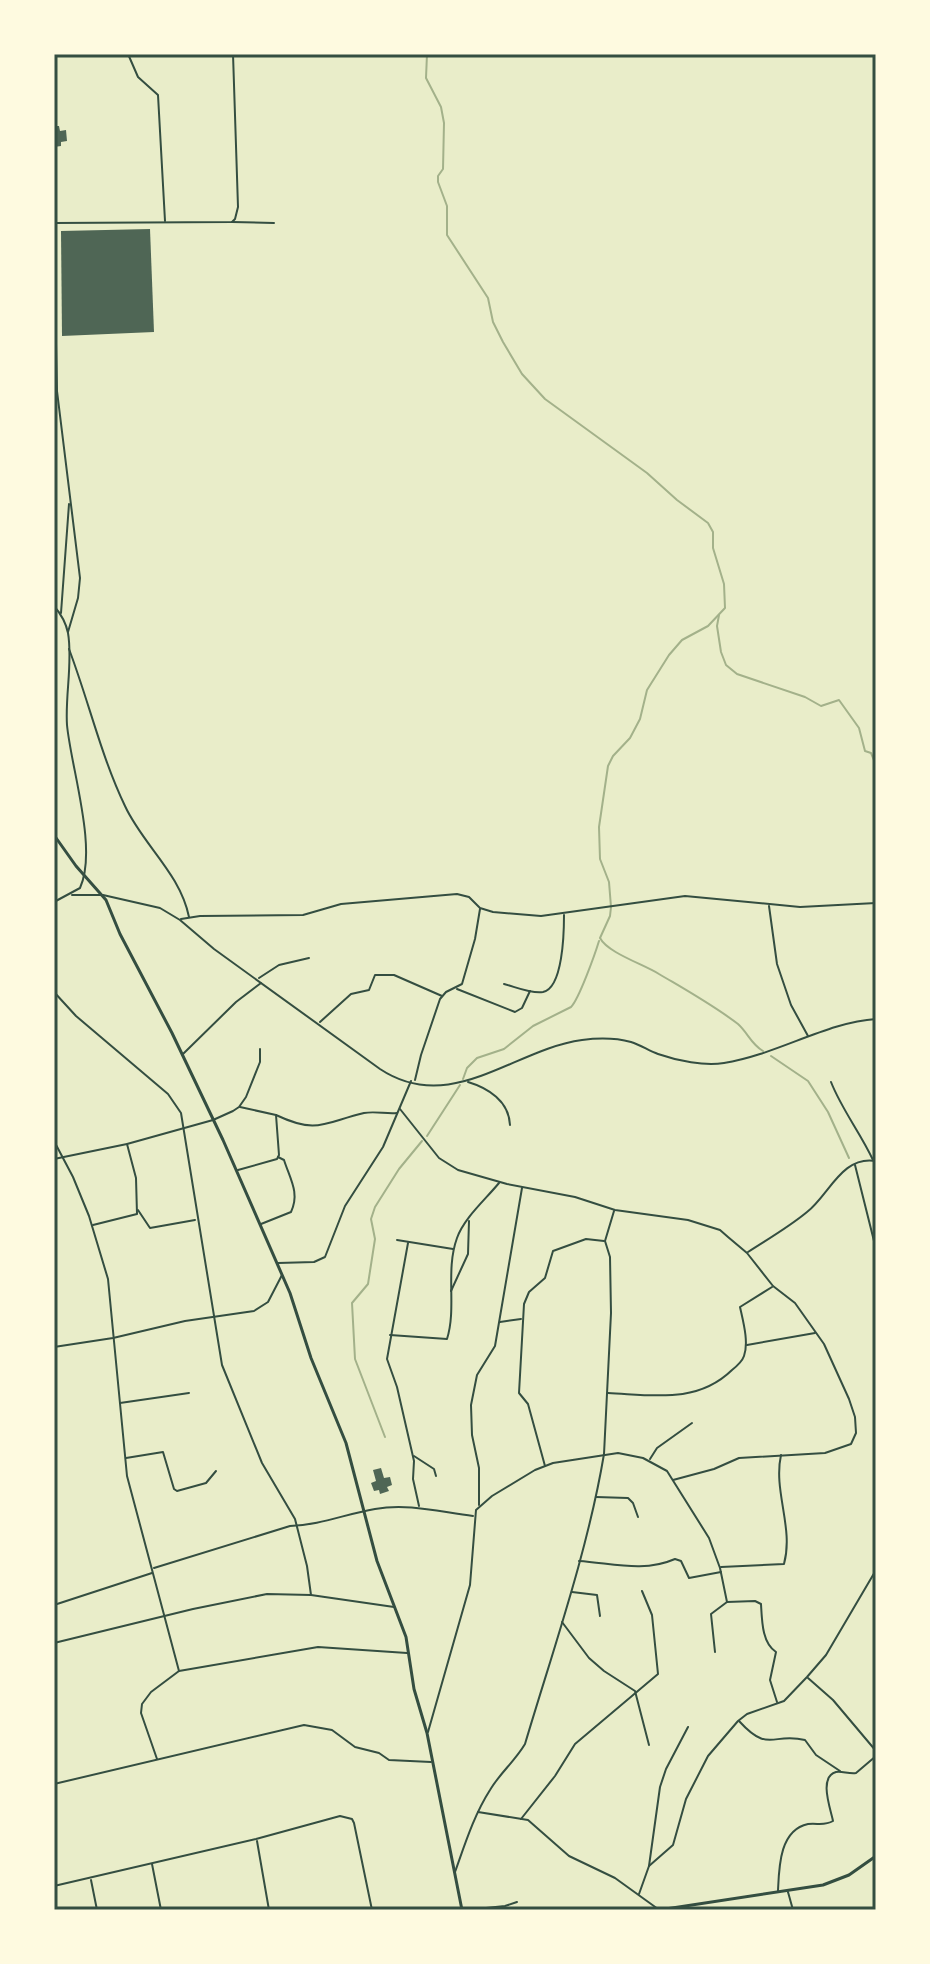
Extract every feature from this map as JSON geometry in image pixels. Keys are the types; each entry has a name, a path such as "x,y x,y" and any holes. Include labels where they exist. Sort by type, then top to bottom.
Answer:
{"street":[{"path":"128,54 138,77 158,95 165,223"},
{"path":"232,222 237,216 238,207 233,54"},
{"path":"54,223 274,223"},
{"path":"54,248 55,392 80,578 68,632"},
{"path":"61,615 70,499"},
{"path":"54,606 68,632 67,724 83,821 85,876 80,888 72,895 54,902"},
{"path":"69,648 111,779 134,824 185,899 189,917"},
{"path":"54,835 103,895 237,1170 282,1274 329,1407 346,1443 377,1561 406,1637 414,1689 427,1733 464,1910 517,1902"},
{"path":"180,920 189,917 303,915 341,904 457,894 469,897 480,908 512,915 564,913 685,896 800,907 876,903"},
{"path":"72,895 103,895 152,904 180,920 214,949 319,1022 385,1073 413,1082 445,1084 467,1081 542,1051 582,1040 623,1040 664,1056 712,1064 762,1055 855,1021 876,1019"},
{"path":"769,905 777,964 791,1005 809,1038"},
{"path":"277,1263 314,1262 325,1257 345,1206 383,1147 413,1082 442,996 462,984 480,908"},
{"path":"504,984 530,991 546,991 555,982 564,913"},
{"path":"258,979 279,965 309,958"},
{"path":"319,1022 351,994 369,990 372,977 377,974 394,975 442,996"},
{"path":"182,1055 261,982"},
{"path":"456,989 515,1012 522,1008 530,991"},
{"path":"54,992 76,1016 174,1099 185,1127 196,1220 222,1365 262,1463 297,1526 311,1595"},
{"path":"54,1159 127,1144 213,1120 239,1107 260,1062 260,1049"},
{"path":"467,1081 494,1093 510,1117 510,1125"},
{"path":"747,1253 809,1210 825,1190 854,1164 875,1161 857,1127 845,1113 831,1082"},
{"path":"239,1107 315,1127 367,1112 397,1113"},
{"path":"400,1109 446,1164 458,1170 575,1197 615,1210 703,1224 720,1230 747,1253 773,1286 795,1303 817,1333 849,1399 856,1433 851,1444 835,1451 739,1458 714,1469 673,1480"},
{"path":"276,1115 278,1157"},
{"path":"54,1141 73,1177 92,1225 108,1279 131,1494 179,1671"},
{"path":"127,1144 136,1178 138,1210 150,1228 196,1220"},
{"path":"237,1170 278,1157 284,1160 295,1186 291,1212 260,1225"},
{"path":"854,1164 874,1241"},
{"path":"390,1335 447,1339 453,1309 451,1292 458,1234 500,1182"},
{"path":"427,1733 470,1585 475,1516 479,1506 479,1468 472,1435 471,1405 477,1375 495,1346 522,1187"},
{"path":"92,1225 134,1216 138,1210"},
{"path":"455,1873 477,1812 499,1776 525,1744 571,1592 595,1497 604,1454 611,1313 610,1257 605,1241 615,1210"},
{"path":"451,1292 468,1254 469,1220"},
{"path":"545,1466 528,1404 519,1393 522,1318 526,1297 545,1278 553,1251 586,1239 605,1241"},
{"path":"397,1240 454,1249"},
{"path":"408,1243 390,1335 388,1364 397,1387 413,1456 413,1479 419,1508"},
{"path":"54,1347 113,1338 185,1321 237,1315 262,1307 272,1296 282,1274"},
{"path":"607,1393 679,1397 698,1392 725,1378 741,1362 746,1345 740,1307 773,1286"},
{"path":"498,1322 522,1318"},
{"path":"746,1345 817,1333"},
{"path":"119,1403 189,1393"},
{"path":"650,1460 657,1448 692,1423"},
{"path":"125,1458 163,1452 177,1491 209,1482 216,1471"},
{"path":"479,1506 545,1466 604,1454 630,1454 650,1460 667,1471 709,1538 721,1570 727,1602"},
{"path":"578,1560 630,1568 675,1559 681,1561 689,1578 721,1570 784,1564 787,1533 779,1479 781,1455"},
{"path":"413,1456 434,1469 436,1476"},
{"path":"595,1497 628,1498 638,1517"},
{"path":"54,1605 290,1526 313,1526 378,1508 419,1508 475,1516"},
{"path":"649,1866 670,1849 686,1799 708,1756 738,1721 747,1714 784,1701 807,1677 826,1655 876,1570"},
{"path":"521,1819 555,1776 575,1744 635,1691 655,1678 659,1662 651,1628 651,1611 642,1591"},
{"path":"571,1592 597,1595 600,1616"},
{"path":"54,1643 165,1615 267,1594 311,1595 395,1607"},
{"path":"715,1652 711,1614 727,1602 755,1601 761,1604 763,1629 770,1648 776,1652 770,1680 777,1704"},
{"path":"562,1621 589,1658 635,1691 649,1745"},
{"path":"157,1760 141,1713 142,1704 151,1692 179,1671 318,1647 408,1653"},
{"path":"778,1893 784,1847 800,1827 833,1821 827,1784 834,1773 856,1773 876,1753 833,1700 807,1677"},
{"path":"738,1721 755,1737 765,1741 805,1740 813,1752 841,1772"},
{"path":"54,1784 304,1725 332,1730 355,1747 379,1753 389,1760 433,1762"},
{"path":"639,1894 649,1866 660,1787 688,1727"},
{"path":"477,1812 521,1819 536,1825 569,1856 615,1878 659,1910 823,1885 842,1878 876,1856"},
{"path":"54,1886 340,1816 352,1819 372,1910"},
{"path":"256,1839 269,1910"},
{"path":"152,1863 161,1910"},
{"path":"91,1879 97,1910"},
{"path":"788,1891 793,1910"}],"building":[{"path":"54,126 59,126 60,131 66,130 67,141 61,142 61,146 54,147"},
{"path":"150,229 154,332 62,336 61,231"},
{"path":"381,1468 384,1478 390,1477 392,1485 387,1487 389,1491 380,1494 379,1490 374,1491 371,1483 376,1481 373,1470"}],"waterway":[{"path":"427,54 426,78 441,107 444,123 443,169 438,182 447,206 447,235 488,298 493,322 503,342 522,374 545,399 647,473 708,523 713,532 713,548 724,584 725,608 708,626 682,640 669,655 647,690 640,719 630,738 608,766 599,827 600,859 609,882 611,907 600,938 618,953 729,1017 763,1051"},
{"path":"719,615 717,626 726,665 737,674 805,697 821,706 839,700 859,728 865,751 871,753 876,765"},
{"path":"463,1079 467,1068 477,1058 504,1049 533,1026 571,1007 599,941"},
{"path":"771,1056 808,1081 828,1112 849,1158"},
{"path":"427,1136 460,1085"},
{"path":"385,1437 355,1359 352,1303 368,1284 375,1239 371,1219 375,1207 399,1169 422,1141"}]}
